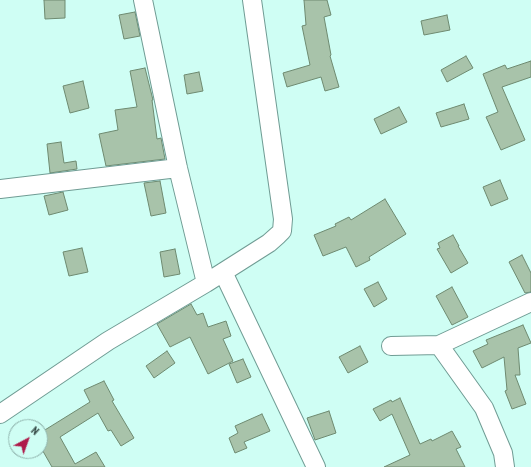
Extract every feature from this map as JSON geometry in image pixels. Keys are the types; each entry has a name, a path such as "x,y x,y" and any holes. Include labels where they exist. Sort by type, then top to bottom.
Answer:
{"street":[{"path":"142,0 178,168 206,283"},
{"path":"0,414 108,341 206,283 278,236 282,231 283,226 252,0"},
{"path":"0,189 178,168"},
{"path":"223,272 316,467"},
{"path":"391,346 439,345 531,302"},
{"path":"439,345 484,408 503,453 505,467"}],"building":[{"path":"44,0 65,0 65,18 45,19"},
{"path":"304,0 327,0 331,15 324,17 330,56 339,87 325,91 321,77 287,87 283,73 310,65 302,26 306,25"},
{"path":"135,12 140,36 124,39 119,15"},
{"path":"447,15 450,30 424,35 421,21"},
{"path":"466,56 473,68 447,82 441,70"},
{"path":"531,61 531,77 502,87 525,140 501,150 486,117 498,112 483,74 505,65 507,69"},
{"path":"145,68 153,100 157,139 161,138 165,159 106,166 99,134 118,130 115,110 137,107 130,71"},
{"path":"199,72 203,91 187,94 184,75"},
{"path":"83,81 89,108 70,113 63,86"},
{"path":"464,104 469,119 441,127 436,113"},
{"path":"399,107 407,122 381,134 374,119"},
{"path":"61,142 64,163 76,161 77,169 50,173 47,144"},
{"path":"500,180 508,199 491,206 483,187"},
{"path":"160,181 166,213 151,216 144,183"},
{"path":"63,192 68,210 49,215 44,196"},
{"path":"385,199 406,234 369,257 370,260 356,267 346,247 323,256 314,235 336,226 335,224 349,217 351,220"},
{"path":"453,235 468,263 451,273 437,249 440,248 438,243"},
{"path":"82,248 88,272 69,276 63,252"},
{"path":"175,249 180,274 164,277 160,252"},
{"path":"522,255 531,273 531,292 525,293 509,262"},
{"path":"378,282 387,299 374,307 364,289"},
{"path":"452,287 468,317 452,325 436,296"},
{"path":"191,304 197,315 203,313 208,327 226,321 231,336 223,339 233,361 208,374 190,337 170,347 157,324"},
{"path":"523,325 531,343 518,348 520,375 515,375 526,404 512,409 505,391 507,390 504,357 482,368 473,351 488,344 486,340"},
{"path":"360,346 368,362 348,373 339,357"},
{"path":"167,351 175,363 154,378 146,366"},
{"path":"243,359 251,377 237,383 229,364"},
{"path":"104,381 114,400 112,401 134,438 121,446 111,430 108,431 98,413 60,437 75,464 96,452 105,467 52,467 47,459 48,428 90,402 84,390"},
{"path":"400,398 420,444 431,439 432,441 452,431 461,447 456,449 465,467 384,467 410,455 392,414 380,421 373,409 391,400 392,402"},
{"path":"329,411 336,433 315,440 307,418"},
{"path":"262,414 270,431 244,442 247,448 235,453 229,438 238,433 235,426"}]}
